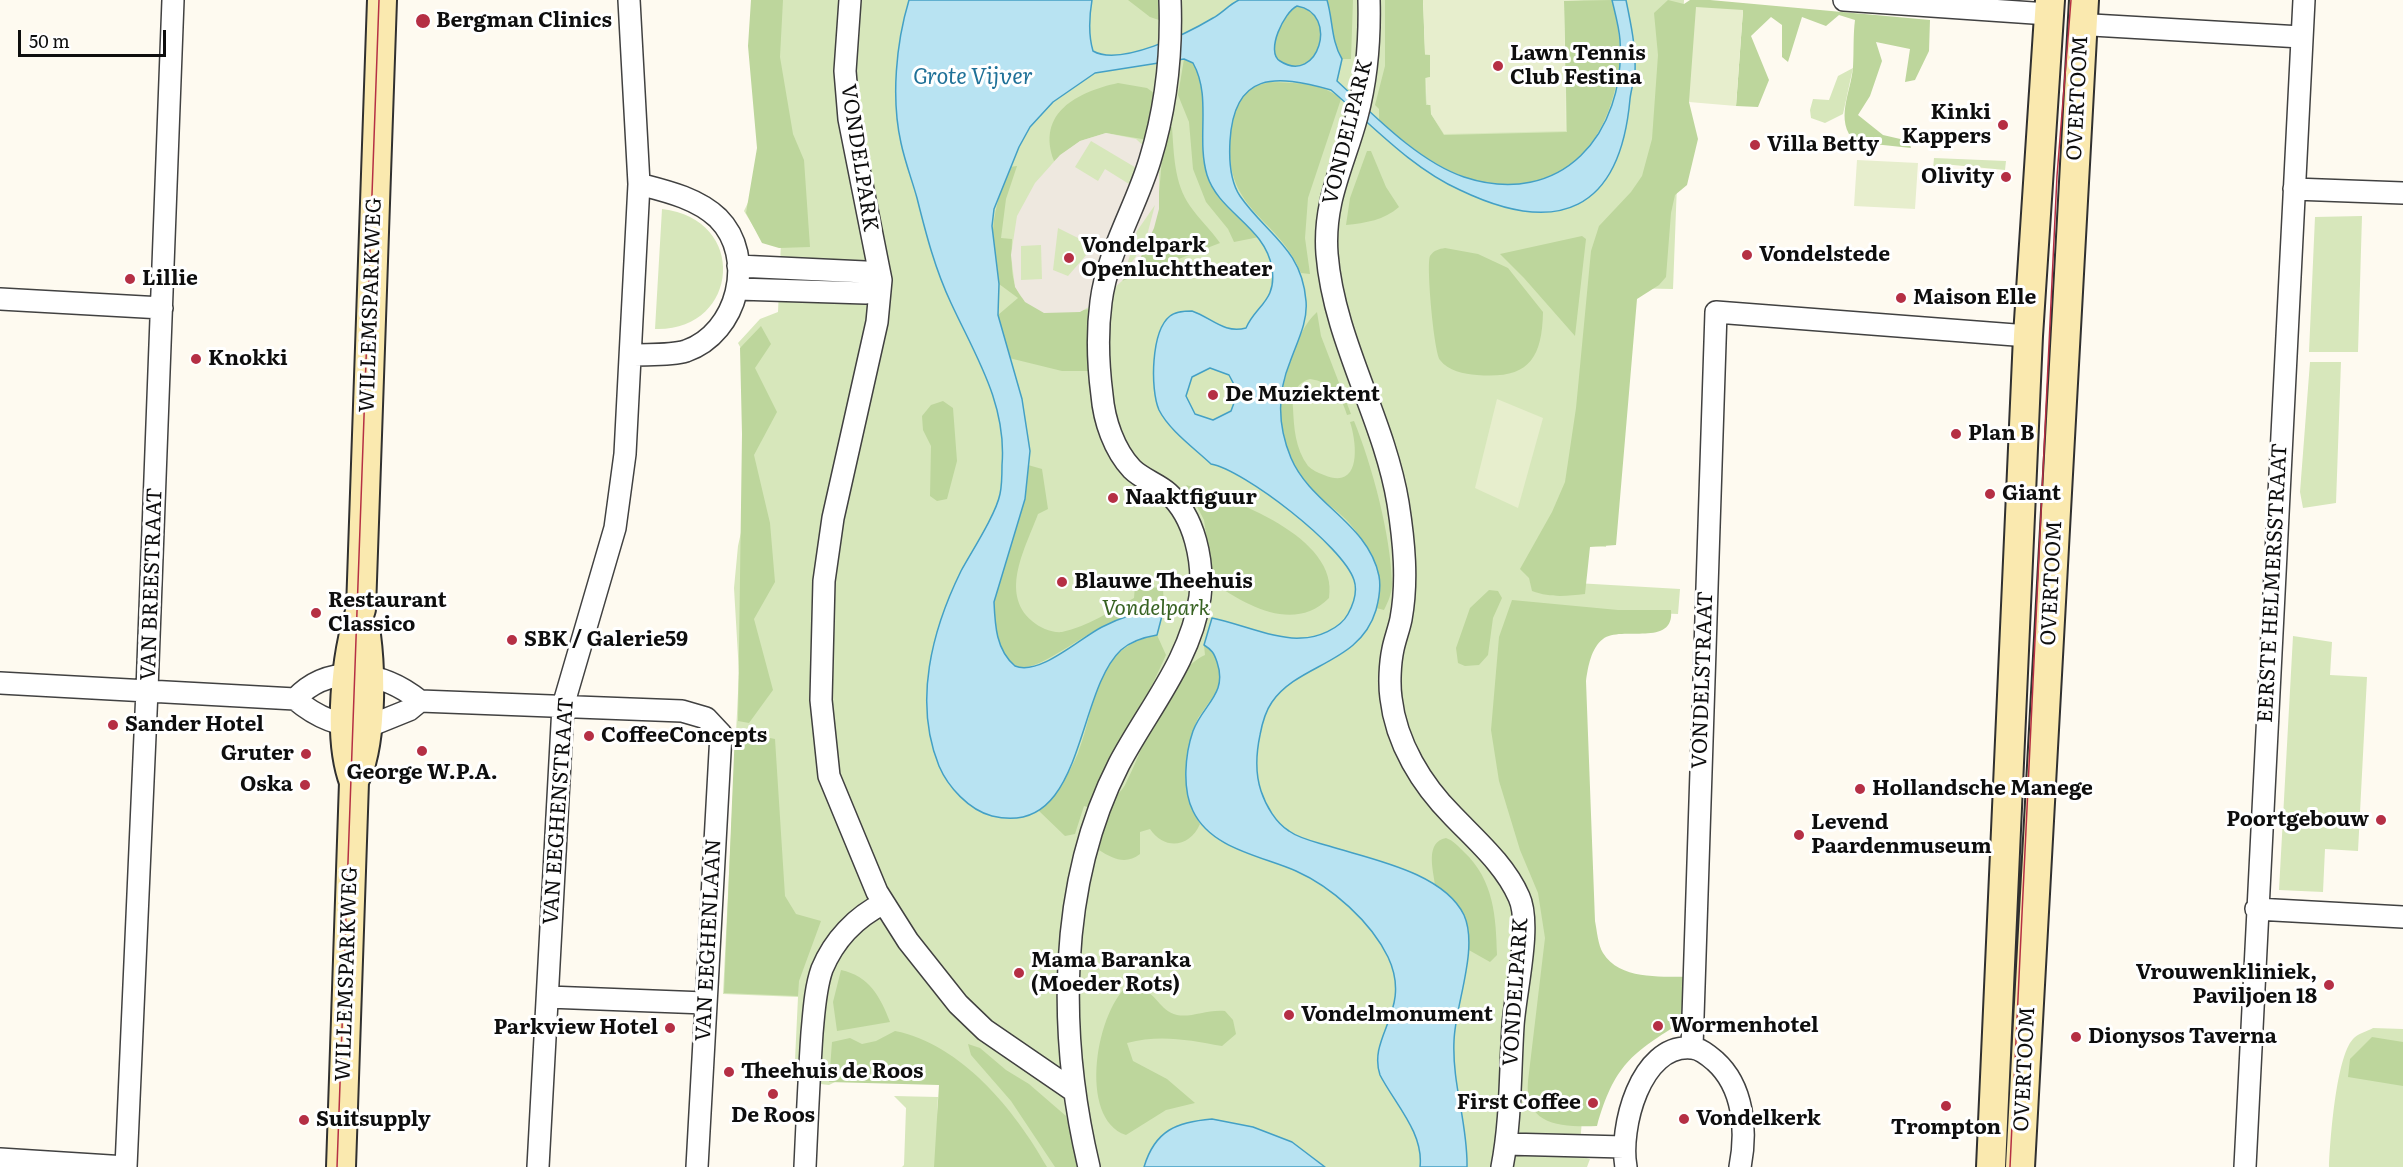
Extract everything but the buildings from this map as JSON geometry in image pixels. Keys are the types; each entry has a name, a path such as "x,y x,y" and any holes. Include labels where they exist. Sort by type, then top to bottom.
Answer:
{"main road":[{"name":"WILLEMSPARKWEG","path":"341,1167 354,782 346,763 356,726 358,674 350,648 361,609 382,0"},
{"name":"OVERTOOM","path":"1991,1167 2028,336 2049,7"},
{"name":"OVERTOOM","path":"2020,1167 2083,10"}],"street":[{"name":"VAN BREESTRAAT","path":"126,1167 173,0"},
{"name":"VAN EEGHENSTRAAT","path":"538,1167 563,705 615,528 625,454 632,355 639,184 629,0"},
{"name":"VONDELPARK","path":"850,0 845,71 849,119 881,280 873,344 833,518 824,581 820,669 829,776 840,809 884,903 908,941 958,1004 985,1030 1074,1090"},
{"path":"1089,1167 1074,1090 1070,1014 1070,947 1079,881 1108,789 1124,755 1178,667 1200,598 1198,555 1185,512 1159,485 1133,470 1113,439 1102,398 1098,346 1101,300 1110,266 1151,157 1167,88 1170,0"},
{"name":"VONDELPARK","path":"1369,0 1369,50 1362,93 1357,118 1330,199 1327,254 1340,320 1387,458 1398,501 1404,550 1404,585 1401,620 1392,651 1391,699 1405,750 1424,783 1498,864 1521,900 1522,942 1513,1023 1506,1144 1502,1167"},
{"path":"1844,0 2049,7"},
{"name":"EERSTE HELMERSSTRAAT","path":"2245,1167 2256,909 2304,0"},
{"path":"2083,10 2092,25 2301,37"},
{"path":"632,355 684,352 697,346 722,322 734,302 738,289 735,247 727,230 717,218 692,201 639,184"},
{"path":"2294,189 2403,193"},
{"path":"738,266 865,272 881,280 866,293 738,289"},
{"path":"0,299 162,308"},
{"name":"VONDELSTRAAT","path":"1692,1047 1716,312 2028,336"},
{"path":"295,699 305,688 327,678 358,674 378,677 410,693 420,701 563,705"},
{"path":"0,683 295,699 315,714 333,723 356,726 409,710 420,701"},
{"name":"VAN EEGHENLAAN","path":"563,705 682,711 706,718 721,734 697,1167"},
{"path":"806,1167 815,997 822,970 833,948 849,927 866,911 884,903"},
{"path":"2256,909 2403,917"},
{"path":"548,997 705,1003"},
{"path":"1506,1144 1625,1157 1633,1100 1651,1067 1665,1055 1692,1047 1707,1054 1725,1070 1737,1098 1744,1122 1740,1167"},
{"path":"0,1159 126,1167"}],"green space":[{"path":"751,0 783,0 780,57 793,134 804,160 810,247 779,248 762,243 746,213 757,148 748,46"},
{"name":"Vondelpark","path":"760,0 1423,0 1425,54 1430,54 1430,78 1426,78 1427,104 1566,131 1564,0 1684,0 1673,289 1622,288 1606,547 1577,545 1576,583 1680,589 1678,614 1602,611 1583,637 1582,1120 1579,1156 1590,1159 1587,1167 902,1167 904,1165 906,1108 894,1096 938,1097 937,1119 940,1084 839,1080 829,1085 794,1081 798,997 723,994 739,673 734,588 738,546 752,482 754,455 745,356 738,343 760,319 778,312 781,242 758,234 744,211 761,175"},
{"path":"1128,0 1160,0 1159,20 1150,17"},
{"path":"1327,0 1353,0 1351,59 1342,59 1338,52"},
{"path":"1385,0 1423,0 1425,55 1430,55 1430,77 1425,78 1426,105 1430,105 1431,114 1444,135 1567,132 1564,1 1612,0 1619,42 1619,68 1613,98 1602,125 1588,148 1569,166 1547,178 1522,185 1494,184 1462,176 1418,152 1379,120 1379,109 1375,105 1385,66"},
{"name":"Lawn Tennis Club Festina","path":"1423,0 1584,0 1564,1 1566,131 1444,134 1431,114 1431,105 1427,104 1426,78 1430,77 1430,55 1425,54"},
{"path":"1668,0 1684,4 1690,0 1710,0 1930,20 1929,51 1915,80 1905,82 1910,49 1876,42 1882,61 1870,96 1858,115 1883,135 1909,141 1911,148 1855,142 1849,134 1845,106 1852,77 1855,20 1839,15 1826,26 1802,17 1788,62 1782,57 1782,25 1771,17 1751,36 1769,80 1758,107 1736,106 1743,10 1689,102 1698,139 1687,185 1675,195 1671,213 1666,277 1659,285 1637,299 1616,545 1590,547 1585,594 1546,595 1532,591 1529,578 1520,569 1552,512 1565,482 1576,408 1591,251 1599,226 1631,192 1642,176 1652,139 1658,55 1654,13"},
{"path":"1297,6 1310,11 1318,21 1321,33 1319,46 1314,56 1305,64 1294,66 1280,61 1274,49 1282,24"},
{"path":"1696,7 1743,10 1736,106 1689,102"},
{"path":"1184,59 1193,63 1201,76 1203,107 1233,212 1259,237 1234,242 1228,229 1206,202 1193,169 1189,122 1178,95"},
{"path":"1853,68 1843,114 1825,123 1811,118 1810,110 1813,99 1829,100 1838,76"},
{"path":"1269,82 1316,86 1341,99 1308,198 1305,238 1310,274 1301,273 1280,239 1245,200 1236,184 1231,165 1231,128 1239,101 1246,89"},
{"path":"1118,83 1147,88 1161,98 1148,140 1106,133 1080,141 1054,161 1050,144 1051,130 1064,107 1088,92"},
{"path":"1166,125 1172,127 1176,168 1185,197 1220,243 1122,281 1136,262 1153,226 1160,188"},
{"path":"1367,151 1371,151 1386,187 1399,207 1374,220 1346,225 1350,198"},
{"path":"1934,158 2006,161 2005,170 1943,164 1933,169"},
{"path":"1857,160 1918,163 1915,209 1854,206"},
{"path":"1017,166 1006,199 1001,238 1012,239 1015,286 1027,302 1038,307 1068,311 1094,308 1090,371 1062,371 1009,358 998,315 1018,298 999,284 993,252 993,238 996,211 1003,183 1009,167"},
{"path":"662,209 690,217 710,232 721,252 723,274 717,295 704,313 683,325 655,329"},
{"path":"2362,216 2358,352 2309,352 2315,217"},
{"path":"1582,236 1586,239 1575,336 1500,254"},
{"path":"1445,248 1478,254 1508,268 1543,312 1542,329 1535,355 1520,370 1508,374 1472,375 1452,369 1440,360 1433,326 1429,262 1433,252"},
{"path":"1317,312 1321,336 1351,414 1347,415 1342,401 1329,386 1310,379 1305,381 1298,386 1293,398 1296,438 1300,452 1310,467 1336,478 1345,476 1351,471 1354,462 1354,441 1350,422 1354,421 1374,479 1388,544 1392,587 1384,610 1376,608 1379,600 1365,553 1355,530 1299,475 1291,460 1282,429 1282,398 1288,367 1301,335"},
{"path":"761,326 771,344 755,368 777,412 754,455 770,523 775,582 754,619 773,690 749,723 738,721 742,434 740,348"},
{"path":"2310,362 2341,362 2336,503 2303,508 2300,492"},
{"path":"1497,399 1543,418 1518,508 1475,488"},
{"path":"943,401 953,408 957,461 947,499 937,501 930,496 931,446 923,430 922,416 931,405"},
{"path":"1028,465 1042,469 1048,509 1038,514 1018,569 1017,597 1022,610 1032,621 1054,632 1071,630 1099,618 1134,598 1135,586 1163,588 1164,608 1117,620 1028,667 1015,666 1004,657 997,636 994,602 1025,499"},
{"path":"1186,485 1254,510 1278,523 1300,539 1318,556 1328,576 1329,598 1301,614 1286,615 1256,607 1213,583 1204,520"},
{"path":"1489,590 1498,591 1502,598 1493,618 1488,655 1479,665 1465,666 1458,663 1456,648 1470,608"},
{"path":"1512,600 1618,610 1671,610 1670,622 1665,629 1645,634 1611,635 1603,639 1593,653 1586,681 1595,921 1600,946 1610,962 1630,972 1652,976 1686,977 1684,1021 1650,1042 1627,1063 1610,1089 1597,1126 1570,1126 1548,1121 1532,1107 1528,1096 1545,938 1538,893 1520,850 1499,781 1491,730 1499,637"},
{"path":"1157,635 1166,655 1095,809 1084,806 1075,834 1065,836 1038,810 1056,791 1078,753 1094,697 1108,665 1120,652 1135,642"},
{"path":"2293,636 2332,642 2330,675 2367,677 2358,851 2325,849 2323,892 2279,890"},
{"path":"1204,645 1213,650 1222,676 1217,691 1198,718 1192,733 1192,810 1200,824 1190,838 1177,843 1163,841 1150,829 1140,832 1140,854 1125,860 1109,856 1099,850 1112,801 1125,786 1168,694 1191,664 1205,655"},
{"path":"735,731 775,739 785,896 796,914 821,921 799,981 798,996 724,993"},
{"path":"1446,838 1456,844 1474,863 1487,887 1494,913 1497,941 1497,955 1490,962 1467,949 1468,929 1461,912 1435,885 1433,850 1439,841"},
{"path":"841,970 859,977 872,988 890,1022 837,1031 833,1002"},
{"path":"1131,983 1147,991 1171,1013 1177,1015 1225,1011 1233,1020 1236,1034 1222,1046 1163,1038 1127,1043 1133,1061 1167,1079 1195,1103 1166,1110 1126,1135 1111,1125 1101,1108 1097,1086 1097,1062 1101,1037 1109,1015 1119,996"},
{"path":"2373,1028 2403,1029 2403,1167 2329,1167 2335,1100 2342,1063 2353,1039"},
{"path":"895,1031 919,1038 942,1050 984,1082 1019,1124 1047,1167 934,1167 939,1085 829,1082 832,1042 850,1038 862,1044 876,1041"},
{"path":"2372,1037 2403,1042 2403,1086 2348,1077 2350,1059"},
{"path":"968,1044 980,1048 1006,1070 1029,1084 1066,1116 1080,1167 1055,1167 1011,1101 971,1055"}],"shaded area":[{"path":"1106,133 1136,139 1148,150 1159,172 1159,209 1154,228 1140,259 1122,281 1101,300 1080,312 1044,313 1025,302 1015,287 1011,255 1017,216 1035,183 1060,155 1080,141","holes":["1091,141 1138,169 1129,184 1105,169 1098,181 1075,167","1155,205 1145,243 1125,272 1137,231","1058,228 1094,246 1068,276 1053,270","1041,245 1042,279 1021,280 1021,246"]}],"water":[{"name":"Grote Vijver","path":"909,0 1092,0 1090,38 1093,51 1105,55 1120,55 1154,46 1188,32 1239,0 1327,0 1334,38 1342,59 1337,81 1396,135 1429,160 1464,177 1499,184 1530,182 1558,172 1581,156 1599,133 1612,106 1619,74 1620,40 1612,0 1626,0 1634,45 1635,72 1624,137 1613,167 1598,189 1578,204 1554,211 1526,211 1495,204 1460,190 1408,158 1331,90 1311,85 1275,81 1261,84 1249,90 1240,102 1233,118 1230,155 1234,183 1240,196 1281,243 1298,268 1306,301 1305,317 1286,374 1281,398 1282,422 1287,446 1300,474 1363,542 1373,558 1380,584 1376,610 1368,628 1357,642 1343,653 1297,679 1272,702 1263,722 1258,749 1259,784 1272,814 1284,828 1293,834 1384,862 1423,878 1454,900 1464,915 1468,929 1468,960 1455,1027 1454,1057 1467,1151 1467,1167 1420,1167 1418,1142 1380,1075 1379,1048 1393,1007 1395,992 1394,976 1388,957 1372,931 1349,907 1310,878 1238,850 1212,834 1201,824 1193,811 1187,792 1186,771 1190,740 1197,722 1217,691 1219,682 1220,673 1214,654 1204,645 1212,618 1291,638 1314,636 1328,632 1340,624 1354,602 1356,589 1346,566 1332,548 1313,530 1268,494 1226,469 1211,464 1175,432 1163,417 1156,401 1154,361 1156,347 1159,334 1170,316 1178,312 1192,311 1231,329 1246,328 1269,295 1273,279 1268,254 1261,241 1221,200 1207,175 1203,147 1202,90 1193,63 1184,59 1095,73 1053,102 1030,127 1019,147 994,209 992,226 999,284 998,315 1022,399 1030,451 1025,499 994,602 1000,645 1015,666 1025,668 1036,666 1060,654 1109,623 1164,608 1157,635 1138,640 1125,647 1106,670 1062,785 1045,806 1022,817 992,816 983,813 960,797 939,766 931,742 927,717 929,667 934,642 951,594 998,502 1002,483 1002,443 1000,421 994,401 979,361 945,290 927,238 904,157 896,108 896,71","holes":["1297,6 1310,11 1318,21 1321,33 1319,46 1313,56 1305,64 1293,66 1280,61 1274,49 1282,24","1210,368 1229,375 1238,392 1231,411 1213,420 1195,414 1186,396 1192,377"]},
{"path":"1212,1119 1253,1127 1292,1142 1325,1167 1144,1167 1154,1144 1169,1130 1199,1120"}],"tram line":[{"path":"337,1167 379,0"},
{"path":"2010,1167 2057,176 2071,0"}],"place":[{"name":"Bergman Clinics","path":"423,21"},
{"name":"Lawn Tennis Club Festina","path":"1498,66"},
{"name":"Kinki Kappers","path":"2003,125"},
{"name":"Villa Betty","path":"1755,145"},
{"name":"Olivity","path":"2006,177"},
{"name":"Vondelstede","path":"1747,255"},
{"name":"Vondelpark Openluchttheater","path":"1069,258"},
{"name":"Lillie","path":"130,279"},
{"name":"Maison Elle","path":"1901,298"},
{"name":"Knokki","path":"196,359"},
{"name":"De Muziektent","path":"1213,395"},
{"name":"Plan B","path":"1956,434"},
{"name":"Giant","path":"1990,494"},
{"name":"Naaktfiguur","path":"1113,498"},
{"name":"Blauwe Theehuis","path":"1062,582"},
{"name":"Restaurant Classico","path":"316,613"},
{"name":"SBK / Galerie59","path":"512,640"},
{"name":"Sander Hotel","path":"113,725"},
{"name":"CoffeeConcepts","path":"589,736"},
{"name":"George W.P.A.","path":"422,751"},
{"name":"Gruter","path":"306,754"},
{"name":"Oska","path":"305,785"},
{"name":"Hollandsche Manege","path":"1860,789"},
{"name":"Poortgebouw","path":"2381,820"},
{"name":"Levend Paardenmuseum","path":"1799,835"},
{"name":"Mama Baranka (Moeder Rots)","path":"1019,973"},
{"name":"Vrouwenkliniek, Paviljoen 18","path":"2329,985"},
{"name":"Vondelmonument","path":"1289,1015"},
{"name":"Wormenhotel","path":"1658,1026"},
{"name":"Parkview Hotel","path":"670,1028"},
{"name":"Dionysos Taverna","path":"2076,1037"},
{"name":"Theehuis de Roos","path":"729,1072"},
{"name":"De Roos","path":"773,1094"},
{"name":"First Coffee","path":"1593,1103"},
{"name":"Trompton","path":"1946,1106"},
{"name":"Vondelkerk","path":"1684,1119"},
{"name":"Suitsupply","path":"304,1120"}]}
